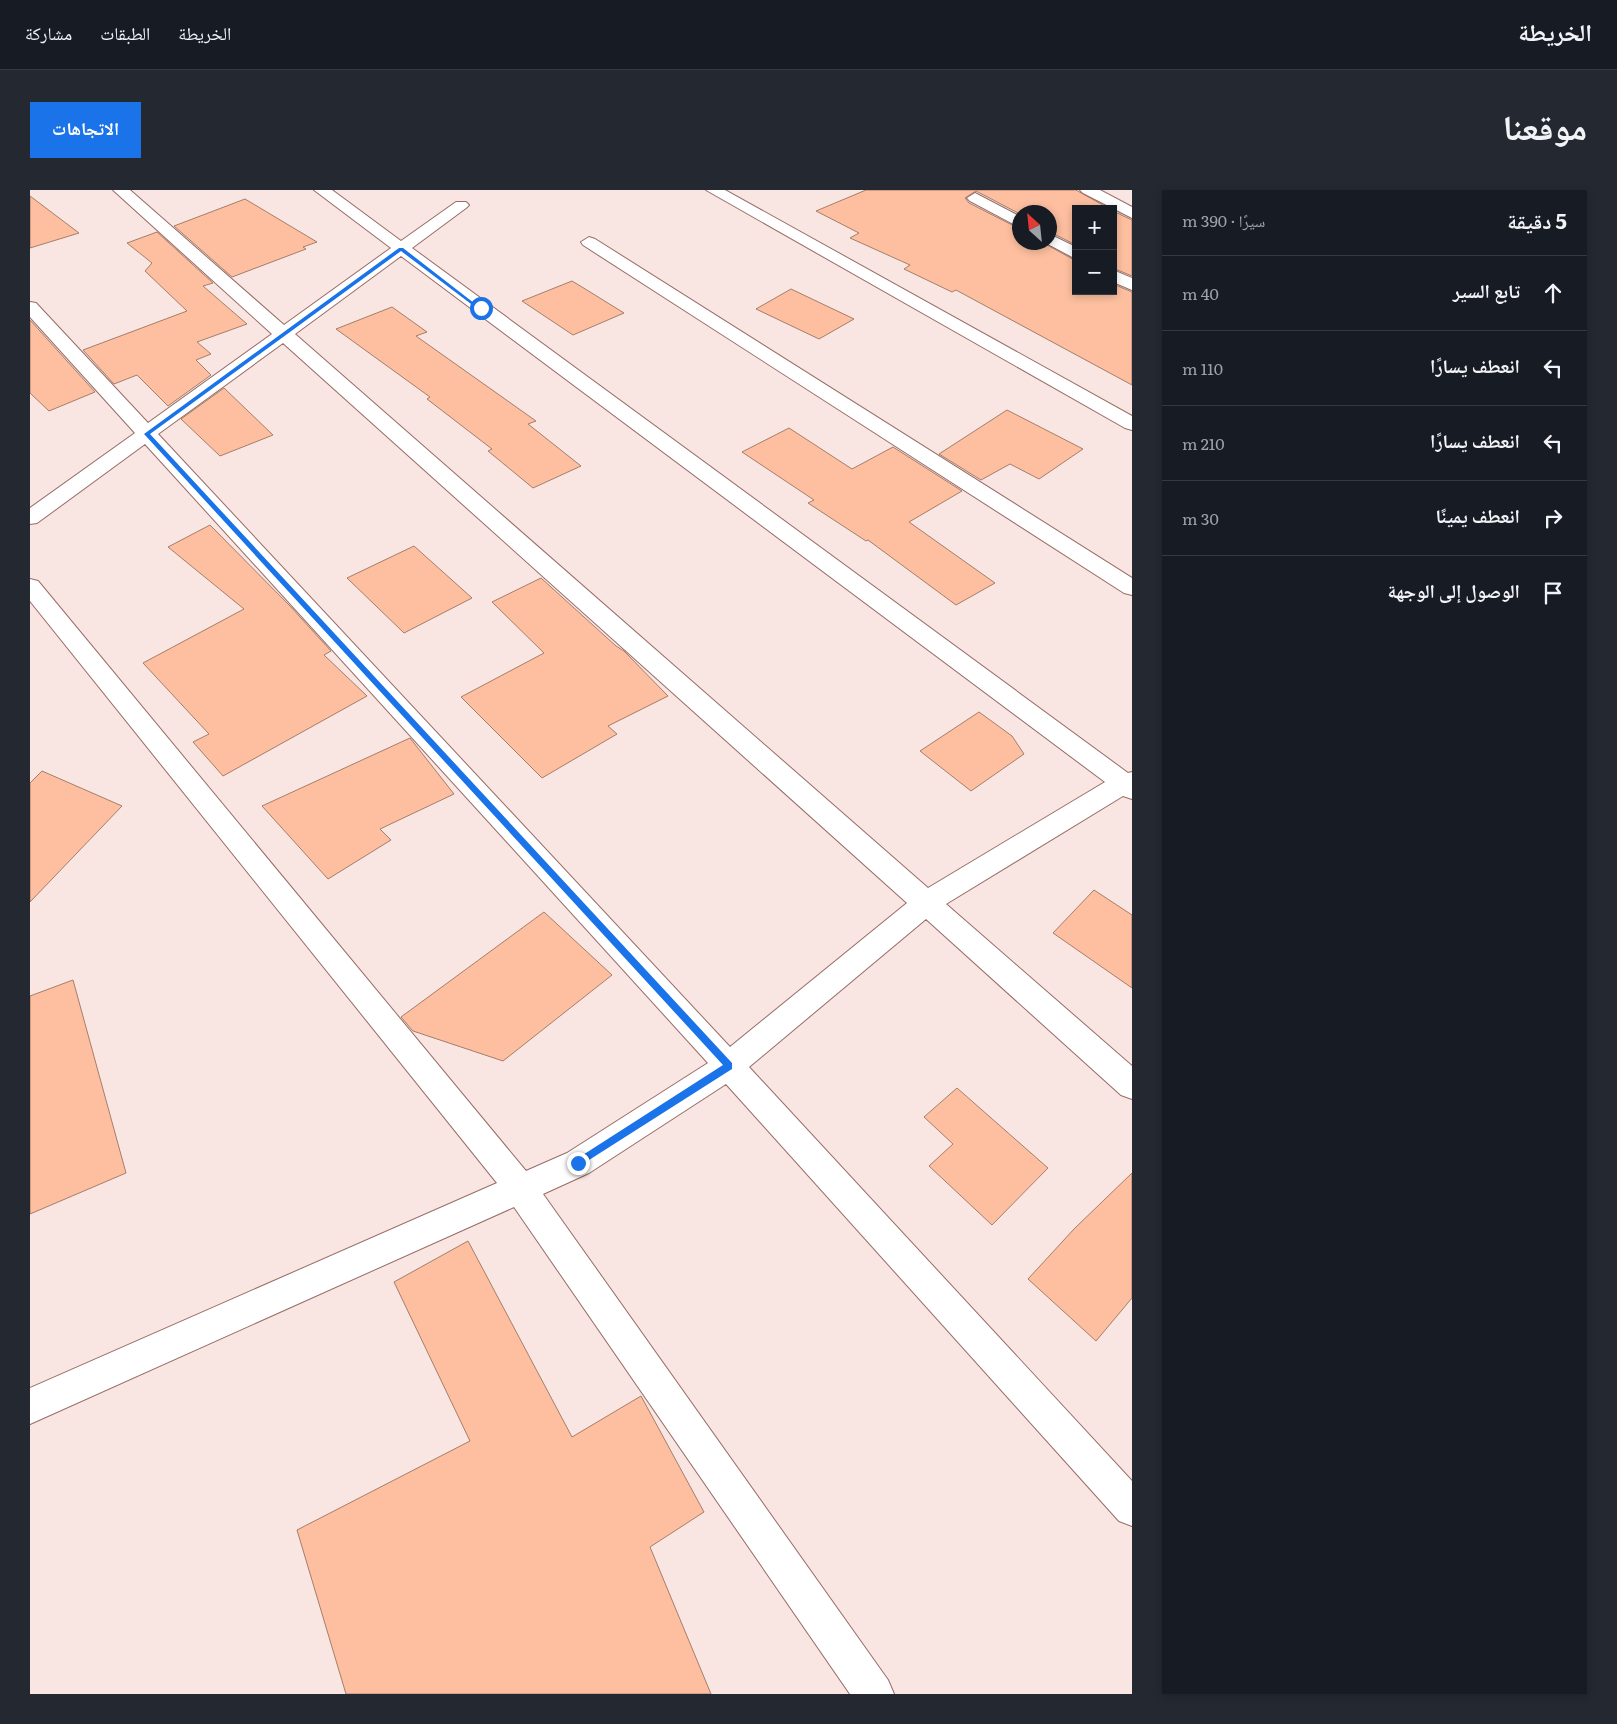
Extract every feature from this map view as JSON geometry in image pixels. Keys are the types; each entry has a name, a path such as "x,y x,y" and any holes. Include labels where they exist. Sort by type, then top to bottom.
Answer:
{"street":[{"path":"121,190 1132,1085"},
{"path":"30,1406 578,1163 729,1066 927,902 1129,784 322,190"},
{"path":"714,190 1132,424"},
{"path":"1088,190 1132,213"},
{"path":"975,198 1012,218"},
{"path":"30,518 461,205"},
{"path":"589,242 1132,588"},
{"path":"1057,243 1072,252"},
{"path":"1117,277 1132,285"},
{"path":"30,307 729,1066 1132,1508"},
{"path":"30,586 520,1188 874,1694"}],"building":[{"path":"866,190 1076,190 1103,205 1072,205 1072,243 1057,236 1057,205 1012,205 1012,210 976,191 965,198 969,203 1012,225 1012,250 1056,250 1072,259 1072,295 1117,295 1117,286 1132,292 1132,385 956,290 952,292 904,269 910,265 850,238 859,233 816,211"},
{"path":"30,196 79,233 30,248"},
{"path":"245,199 317,242 303,247 306,249 232,277 174,226"},
{"path":"1117,213 1132,220 1132,276 1117,270"},
{"path":"157,232 213,283 203,286 247,324 197,342 211,354 196,360 211,375 168,406 137,375 114,384 83,350 187,311 145,271 152,263 127,243"},
{"path":"572,281 624,313 573,335 522,301"},
{"path":"791,289 854,319 819,339 756,309"},
{"path":"392,307 427,332 416,336 536,421 528,424 581,466 533,488 488,451 492,449 427,399 430,397 336,329"},
{"path":"30,320 95,392 49,411 30,393"},
{"path":"224,388 273,435 220,456 181,419"},
{"path":"1007,410 1083,449 1039,479 1010,464 981,480 939,454"},
{"path":"789,428 852,469 893,447 962,491 909,522 995,583 956,605 868,540 866,541 808,503 814,500 742,452"},
{"path":"210,525 290,606 331,651 324,655 367,696 223,776 193,742 209,734 143,663 244,609 168,547"},
{"path":"414,546 472,598 404,633 347,578"},
{"path":"541,578 616,646 624,651 668,696 608,726 617,734 542,778 461,697 544,653 492,602"},
{"path":"979,712 1012,736 1024,754 971,791 920,751"},
{"path":"410,738 454,794 380,829 391,840 328,879 262,806"},
{"path":"42,771 122,806 30,902 30,783"},
{"path":"1094,890 1132,915 1132,988 1053,933"},
{"path":"544,912 612,975 503,1061 413,1031 401,1017"},
{"path":"73,980 126,1173 30,1214 30,996"},
{"path":"957,1088 1048,1168 992,1225 929,1166 953,1144 924,1117"},
{"path":"1132,1173 1132,1298 1096,1341 1028,1279 1074,1229"},
{"path":"468,1241 572,1437 641,1396 704,1512 650,1547 711,1694 346,1694 297,1530 470,1441 394,1282"}],"route":[{"path":"481,308 401,249 147,434 729,1066 578,1163"}]}
